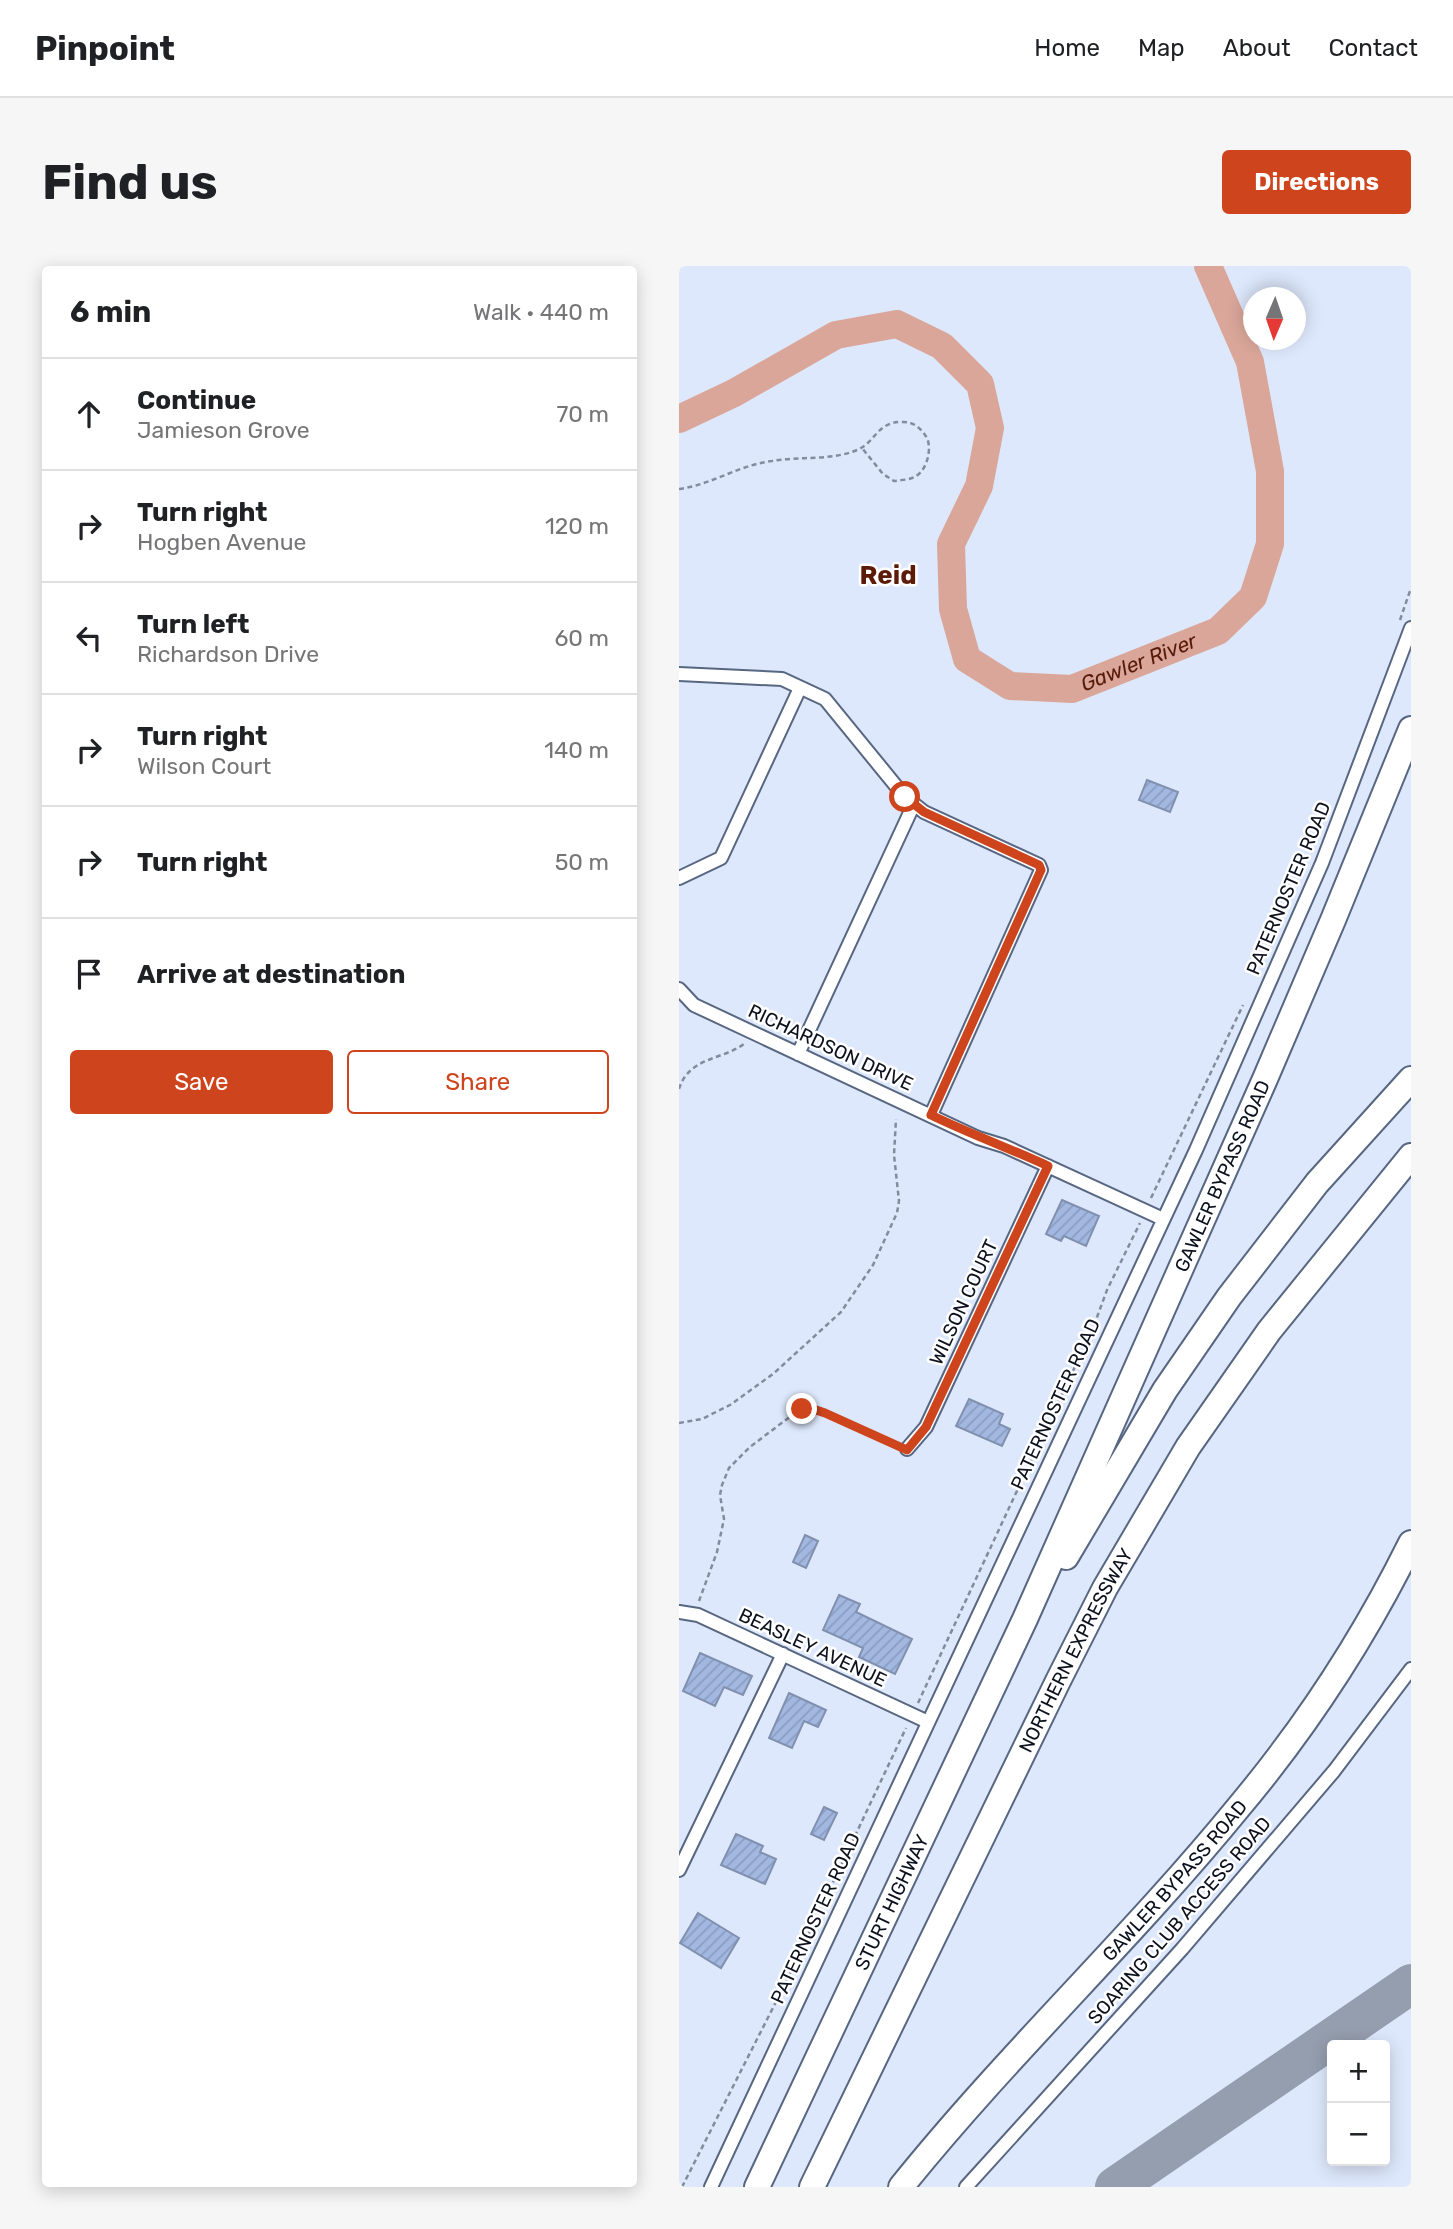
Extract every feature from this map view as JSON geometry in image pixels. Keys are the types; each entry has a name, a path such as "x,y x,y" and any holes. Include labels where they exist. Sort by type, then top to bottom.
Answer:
{"highway":[{"name":"GAWLER BYPASS ROAD","path":"1025,1619 1271,1067 1411,729"},
{"path":"1025,1619 1058,1570 1165,1390 1229,1297 1317,1184 1411,1079"},
{"name":"NORTHERN EXPRESSWAY","path":"812,2187 1058,1681 1126,1553 1188,1447 1269,1331 1411,1156"},
{"name":"GAWLER BYPASS ROAD","path":"901,2187 1238,1809 1315,1707 1355,1644 1411,1543"},
{"name":"STURT HIGHWAY","path":"757,2187 1025,1619"}],"street":[{"name":"PATERNOSTER ROAD","path":"711,2187 1163,1219 1322,863 1411,628"},
{"path":"679,674 782,679 825,699 905,797 924,812 1039,865 1041,870 931,1115"},
{"path":"679,878 721,858 800,688"},
{"path":"798,1054 914,804"},
{"name":"RICHARDSON DRIVE","path":"679,989 694,1005 978,1138 1004,1146 1163,1219"},
{"name":"WILSON COURT","path":"907,1450 926,1427 1048,1166"},
{"name":"BEASLEY AVENUE","path":"679,1612 698,1615 928,1722"},
{"path":"679,1870 783,1654"},
{"name":"SOARING CLUB ACCESS ROAD","path":"966,2187 1182,1949 1334,1771 1411,1668"}],"path":[{"path":"679,489 703,484 771,461 834,456 862,448 875,433 886,425 899,421 910,422 920,428 929,441 929,453 921,471 916,476 894,481 883,474 862,448"},
{"path":"1396,630 1411,588"},
{"path":"682,2187 784,1986 913,1714 1088,1340 1107,1290 1243,1004"},
{"path":"679,1088 694,1066 743,1045 753,1033"},
{"path":"679,1076 682,1080"},
{"path":"679,1423 702,1419 730,1405 773,1374 841,1312 873,1265 897,1213 899,1200 894,1155 896,1119"},
{"path":"698,1615 700,1599 717,1552 724,1519 720,1495 722,1485 729,1468 750,1447 802,1409 813,1409 907,1450"}],"building":[{"path":"1147,780 1178,792 1170,812 1139,800"},
{"path":"1062,1200 1099,1216 1086,1246 1064,1236 1061,1241 1046,1234"},
{"path":"969,1399 1003,1414 999,1424 1010,1429 1002,1446 956,1426"},
{"path":"805,1535 818,1541 806,1568 793,1562"},
{"path":"839,1595 860,1604 856,1612 912,1639 895,1674 859,1657 863,1648 823,1630"},
{"path":"700,1653 752,1676 743,1695 724,1687 715,1706 683,1691"},
{"path":"789,1693 826,1710 818,1727 804,1721 792,1748 769,1738"},
{"path":"824,1807 837,1813 824,1840 811,1834"},
{"path":"736,1834 763,1846 760,1852 776,1859 765,1884 721,1865"},
{"path":"698,1913 739,1938 721,1968 680,1943"}],"waterway":[{"name":"Gawler River","path":"679,419 734,393 836,335 897,324 942,346 980,384 990,428 979,486 951,544 953,609 967,659 1010,686 1072,689 1218,631 1253,597 1270,544 1270,471 1250,362 1208,266"}],"taxiway":[{"path":"1115,2187 1411,1984"}],"district":[{"name":"Reid","path":"888,575"}],"route":[{"path":"802,1409 825,1413 907,1450 926,1427 1048,1166 1004,1146 978,1138 931,1115 1041,870 1039,865 924,812 905,797"}]}
